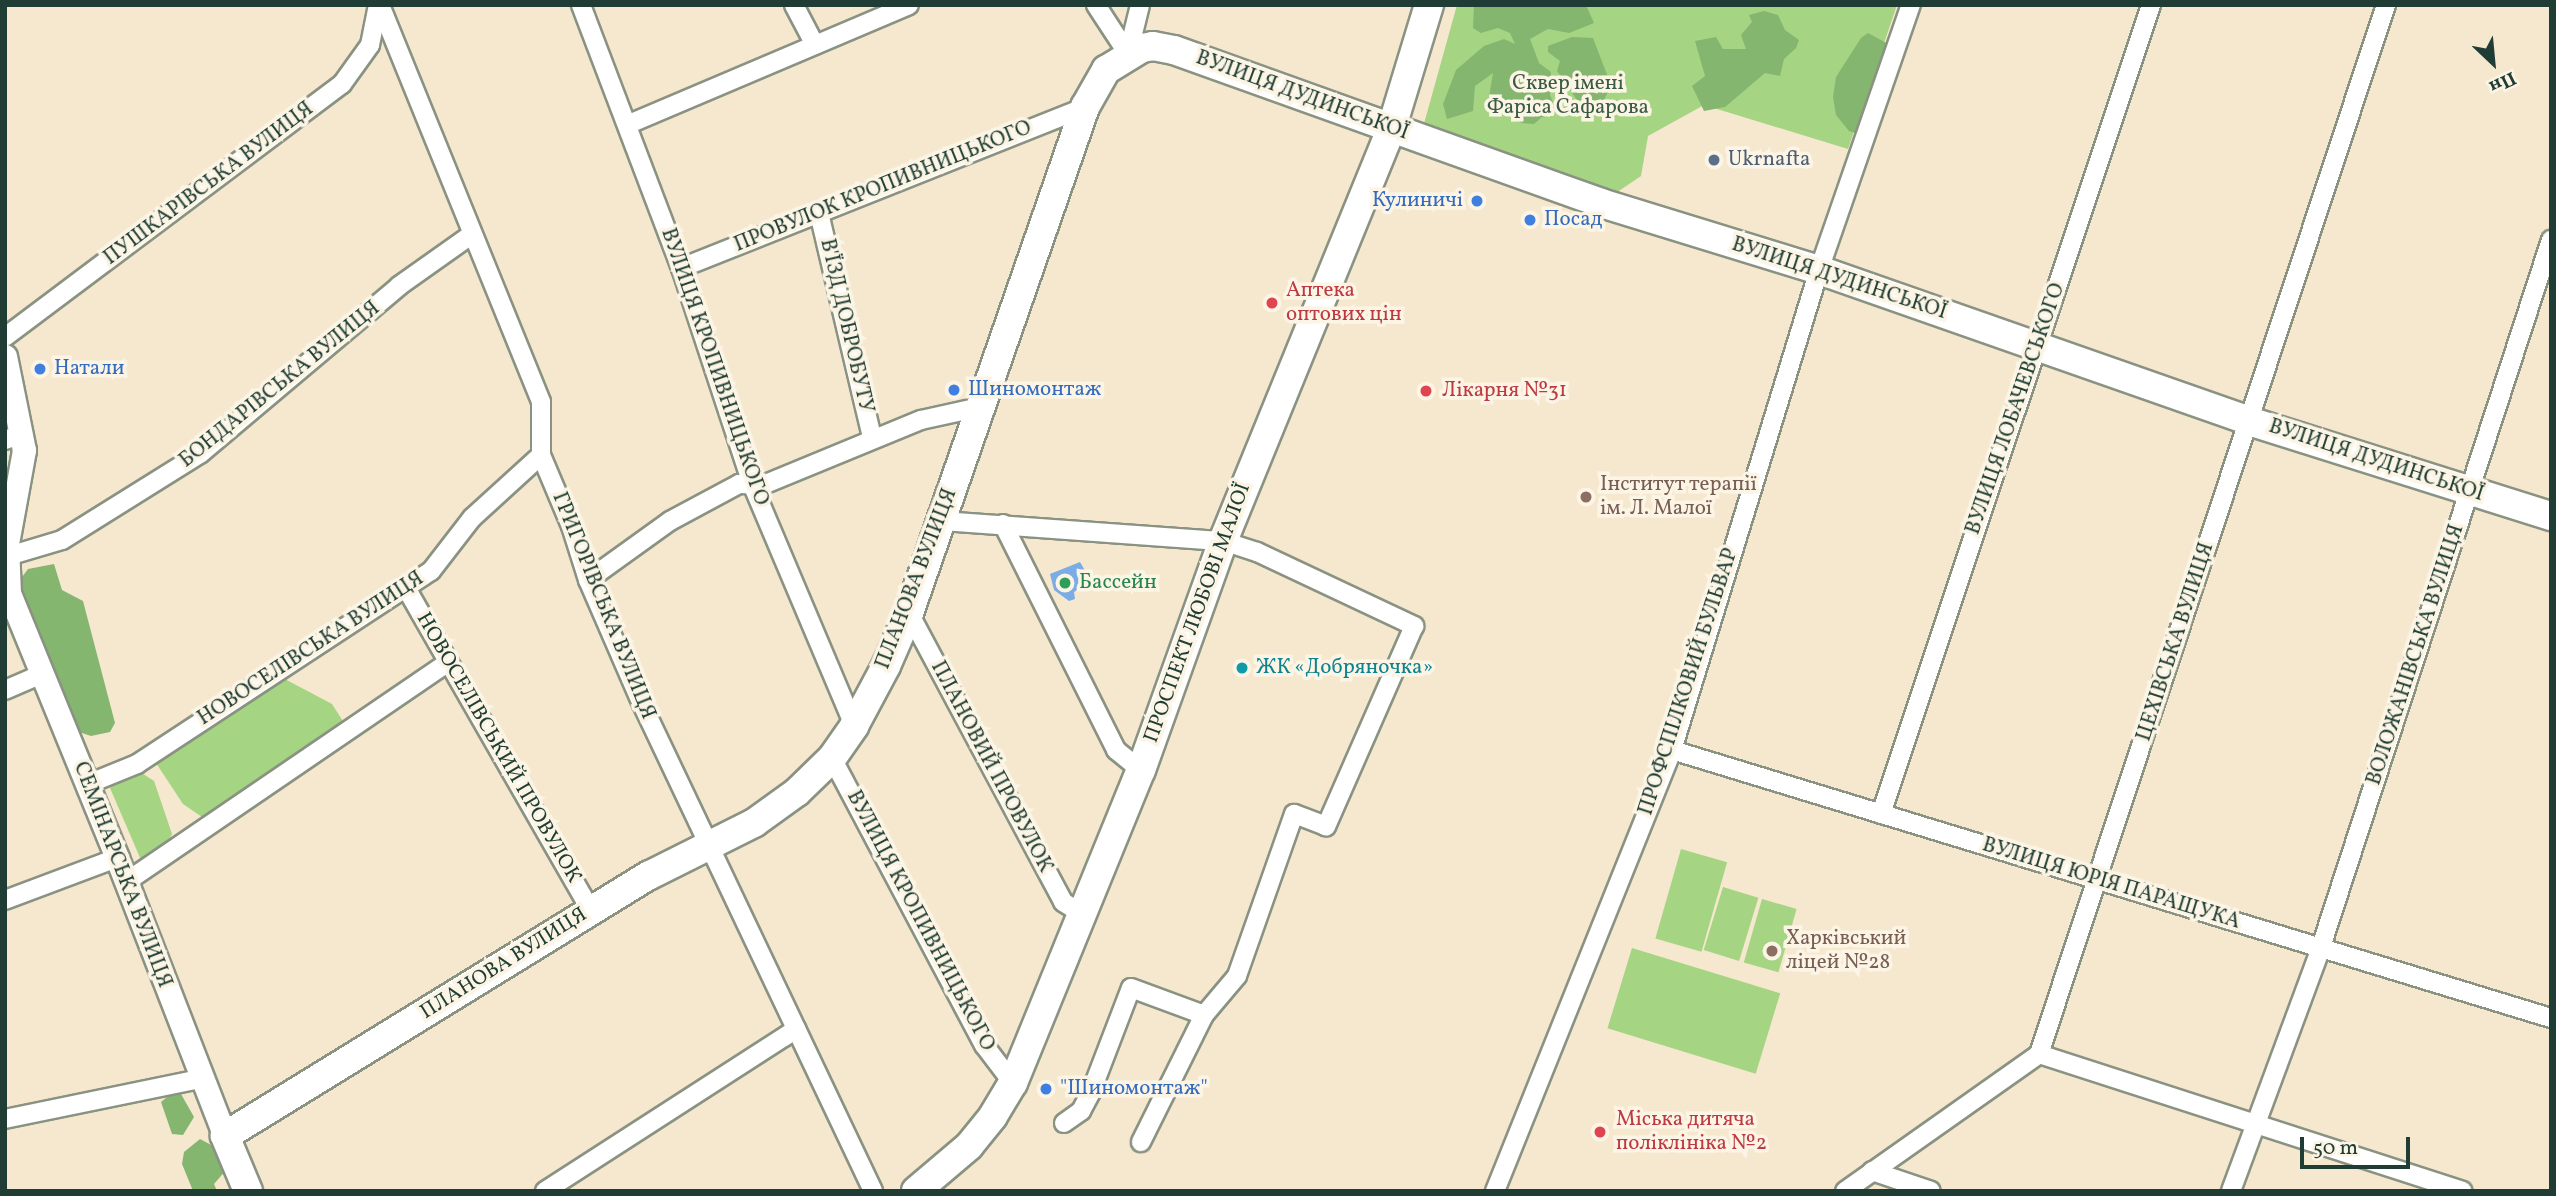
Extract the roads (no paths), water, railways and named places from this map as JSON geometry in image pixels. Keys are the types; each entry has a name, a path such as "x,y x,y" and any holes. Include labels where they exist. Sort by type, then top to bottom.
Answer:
{"main road":[{"name":"ПРОСПЕКТ ЛЮБОВІ МАЛОЇ","path":"916,1191 969,1146 993,1116 1013,1083 1141,770 1223,541 1391,130 1429,5"},
{"name":"ВУЛИЦЯ ДУДИНСЬКОЇ","path":"1128,54 1153,46 1174,50 1391,130 1614,207 1819,270 2038,344 2249,421 2551,516"},
{"name":"ПЛАНОВА ВУЛИЦЯ","path":"225,1136 648,876 708,844 754,824 797,792 832,758 854,726 886,666 909,612 1085,107 1106,70 1128,54"},
{"name":"СЕМІНАРСЬКА ВУЛИЦЯ","path":"225,1136 248,1191"}],"street":[{"name":"ГРИГОРІВСЬКА ВУЛИЦЯ","path":"379,5 541,402 541,455 571,526 588,580 708,844 873,1191"},
{"name":"ПУШКАРІВСЬКА ВУЛИЦЯ","path":"5,337 342,84 370,45 379,5"},
{"name":"ВУЛИЦЯ КРОПИВНИЦЬКОГО","path":"581,5 629,124 681,268 752,484 854,726"},
{"path":"794,5 815,45"},
{"path":"629,124 909,5"},
{"path":"1096,5 1128,54"},
{"path":"1128,54 1140,5"},
{"name":"ПРОФСПІЛКОВИЙ БУЛЬВАР","path":"1496,1191 1672,750 1819,270 1911,5"},
{"name":"ВУЛИЦЯ ЛОБАЧЕВСЬКОГО","path":"1881,814 2151,5"},
{"name":"ЦЕХІВСЬКА ВУЛИЦЯ","path":"2039,1054 2386,5"},
{"name":"ПРОВУЛОК КРОПИВНИЦЬКОГО","path":"681,268 1085,107"},
{"name":"В'ЇЗД ДОБРОБУТУ","path":"819,213 872,438"},
{"name":"БОНДАРІВСЬКА ВУЛИЦЯ","path":"5,557 62,540 119,507 201,453 399,286 471,235"},
{"name":"ВОЛОЖАНІВСЬКА ВУЛИЦЯ","path":"2231,1191 2320,950 2551,240"},
{"name":"СЕМІНАРСЬКА ВУЛИЦЯ","path":"5,356 14,437 23,464 5,557 9,593 88,784 200,1079 225,1136"},
{"path":"588,580 670,522 739,484 763,485 921,420 980,407"},
{"name":"НОВОСЕЛІВСЬКА ВУЛИЦЯ","path":"88,784 136,764 431,571 472,518 541,455"},
{"path":"942,521 1223,541 1256,552 1413,626 1326,825 1294,814 1237,976 1204,1014 1141,1142"},
{"path":"1003,524 1116,750 1141,770"},
{"name":"НОВОСЕЛІВСЬКИЙ ПРОВУЛОК","path":"405,586 591,911"},
{"name":"ПЛАНОВИЙ ПРОВУЛОК","path":"909,612 1063,902 1082,914"},
{"path":"126,882 449,662"},
{"path":"5,690 42,674"},
{"name":"ВУЛИЦЯ ЮРІЯ ПАРАЩУКА","path":"1672,750 2098,879 2320,950 2551,1018"},
{"name":"ВУЛИЦЯ КРОПИВНИЦЬКОГО","path":"832,758 984,1045 1013,1083"},
{"path":"5,900 117,858"},
{"path":"1063,1123 1081,1111 1091,1092 1131,988 1204,1014"},
{"path":"545,1191 796,1029"},
{"path":"1845,1191 2039,1054 2462,1191"},
{"path":"5,1119 200,1079"},
{"path":"1872,1171 1931,1191"}],"water":[{"name":"Бассейн","path":"1080,562 1087,574 1079,575 1082,587 1074,592 1075,599 1069,601 1054,590 1050,574"}],"place":[{"name":"Ukrnafta","path":"1714,160"},
{"name":"Кулиничі","path":"1477,201"},
{"name":"Посад","path":"1530,220"},
{"name":"Аптека оптових цін","path":"1272,303"},
{"name":"Натали","path":"40,369"},
{"name":"Шиномонтаж","path":"954,390"},
{"name":"Лікарня №31","path":"1426,391"},
{"name":"Інститут терапії ім. Л. Малої","path":"1586,497"},
{"name":"Бассейн","path":"1065,583"},
{"name":"ЖК «Добряночка»","path":"1242,668"},
{"name":"Харківський ліцей №28","path":"1772,951"},
{"name":"\"Шиномонтаж\"","path":"1046,1089"},
{"name":"Міська дитяча поліклініка №2","path":"1600,1132"}],"park label":[{"name":"Сквер імені Фаріса Сафарова","path":"1568,96"}]}
